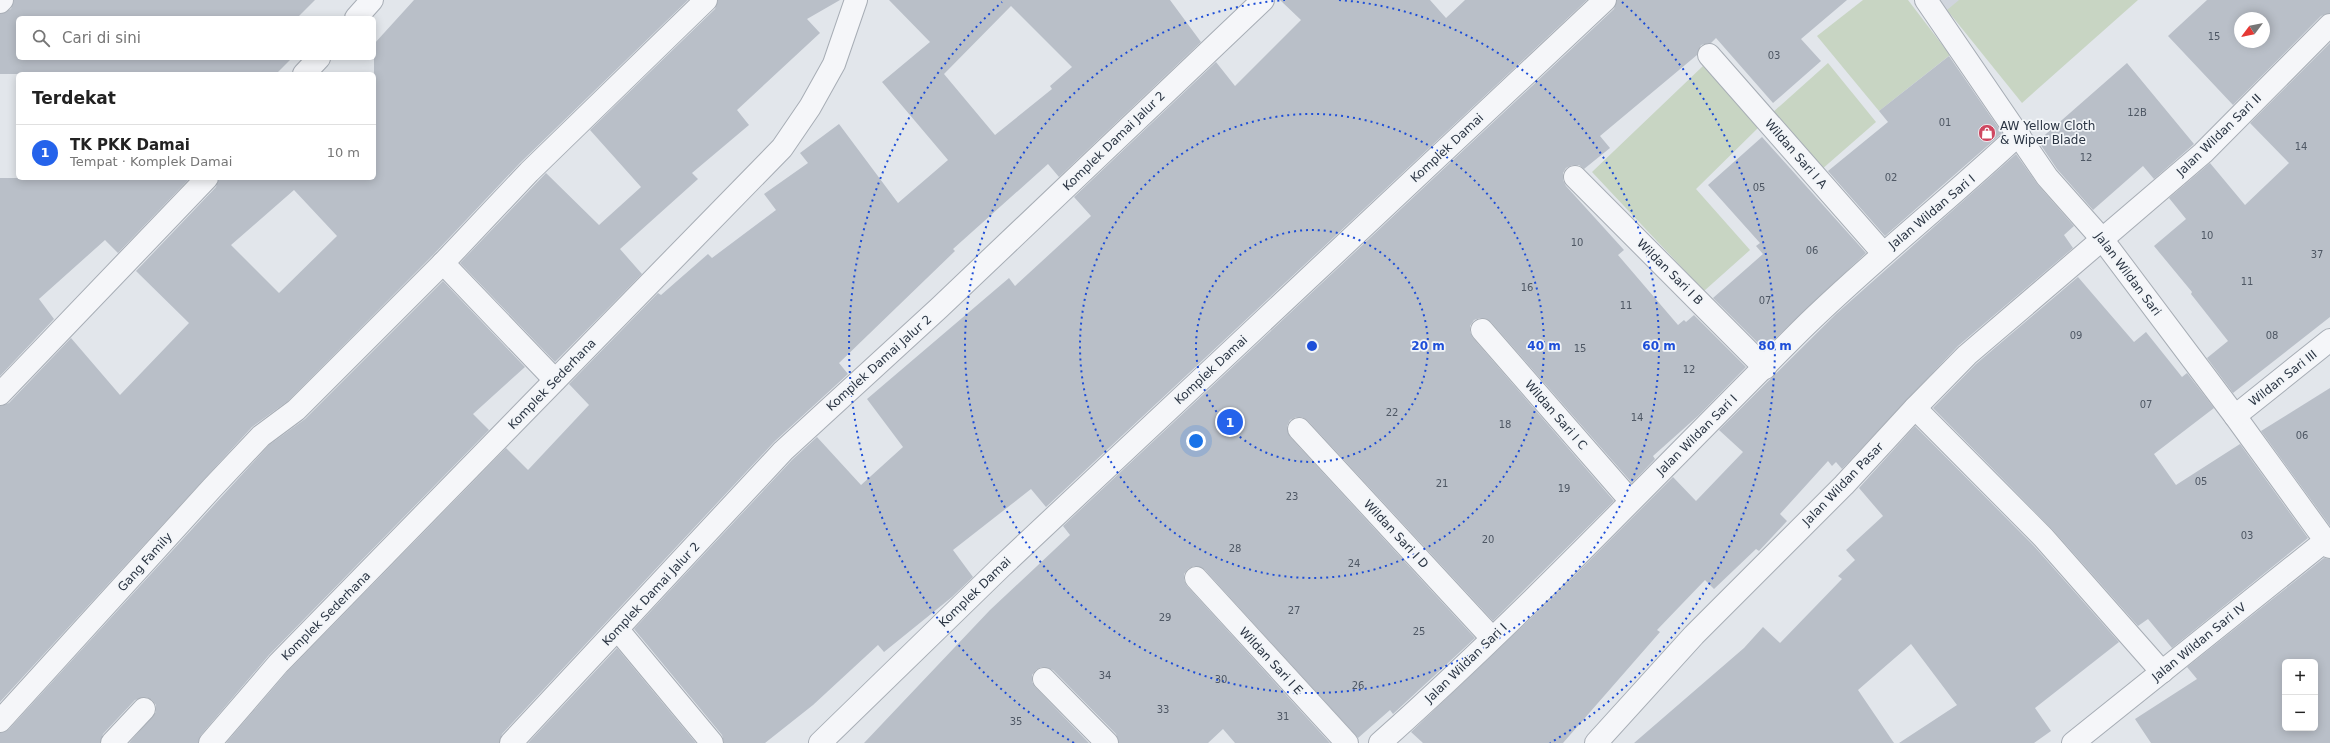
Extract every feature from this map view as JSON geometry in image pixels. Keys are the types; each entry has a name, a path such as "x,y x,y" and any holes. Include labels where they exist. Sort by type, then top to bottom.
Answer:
{"street":[{"path":"358,16 372,0"},
{"name":"Gang Family","path":"0,721 217,482 261,436 296,410 443,263 529,172 706,0"},
{"name":"Komplek Sederhana","path":"210,743 278,664 782,148 810,107 834,64 856,0"},
{"name":"Komplek Damai Jalur 2","path":"511,743 618,630 783,451 939,308 1262,0"},
{"name":"Komplek Damai","path":"820,743 1001,567 1606,0"},
{"name":"Jalan Wildan Sari","path":"1926,0 2048,177 2102,238 2235,416 2328,544"},
{"name":"Jalan Wildan Sari II","path":"2102,238 2203,153 2330,25"},
{"name":"Wildan Sari I A","path":"1709,55 1884,253"},
{"path":"306,72 316,60"},
{"name":"Jalan Wildan Sari I","path":"1380,743 1448,683 1630,500 1765,368 1801,330 1884,253 1968,183 2019,134"},
{"name":"Wildan Sari I B","path":"1575,177 1765,368"},
{"path":"0,394 205,180"},
{"name":"Jalan Wildan Pasar","path":"1596,743 1694,635 1844,485 1915,408 1967,355 2102,238"},
{"path":"443,263 555,380"},
{"name":"Wildan Sari I C","path":"1482,330 1630,500"},
{"name":"Wildan Sari III","path":"2235,416 2330,340"},
{"path":"1915,408 2043,537 2162,672"},
{"name":"Wildan Sari I D","path":"1299,429 1492,638"},
{"name":"Jalan Wildan Sari IV","path":"2073,743 2162,672 2328,544"},
{"name":"Wildan Sari I E","path":"1196,578 1347,743"},
{"path":"618,630 712,743"},
{"path":"1044,679 1107,743"},
{"path":"112,743 144,709"}],"shaded area":[{"path":"1938,0 1968,0 1949,17"}],"green space":[{"path":"1863,0 1908,0 1950,55 1879,111 1817,36"},
{"path":"1959,0 2138,0 2022,103 1947,10"},
{"path":"1828,63 1876,122 1821,170 1772,113"},
{"path":"1703,66 1759,127 1696,189 1750,250 1704,291 1592,172"}],"building":[{"path":"14,0 315,0 299,16 16,16 16,60 290,60 278,72 16,72 16,74 0,74 0,14 11,9"},
{"path":"414,0 688,0 520,163 434,254 288,401 252,427 0,702 0,406 9,403 71,338 120,395 189,323 136,271 216,187 218,180 376,180 376,72 374,72 374,60 376,60 376,42","holes":["294,190 337,236 279,293 231,245"]},
{"path":"718,0 840,0 807,19 820,33 737,110 749,125 692,173 698,179 620,249 642,274 555,362 460,263 546,173 599,225 641,187 590,130 715,9"},
{"path":"889,0 1170,0 1201,42 1059,177 1048,164 953,249 955,251 839,363 848,374 774,442 502,734 499,743 226,743 287,672 506,448 528,470 589,405 569,384 658,293 661,295 708,254 712,258 776,210 764,194 808,163 800,153 839,124 898,203 948,160 882,82 930,42","holes":["1011,6 1072,67 1050,86 1052,89 995,135 944,74"]},
{"path":"1280,0 1430,0 1446,18 1465,0 1587,0 1046,507 1031,489 953,550 973,577 952,597 884,652 878,645 813,705 765,743 724,743 722,735 634,629 792,460 817,437 861,485 903,447 867,399 1009,278 1015,286 1091,216 1074,197 1216,62 1235,86 1301,20"},
{"path":"1617,0 1847,0 1801,39 1821,61 1773,103 1716,38 1711,43 1701,45 1697,55 1600,136 1610,148 1584,169 1579,165 1572,165 1566,168 1563,173 1563,180 1566,186 1624,250 1618,255 1678,325 1684,320 1686,322 1694,315 1746,367 1699,415 1653,456 1655,459 1632,483 1491,322 1480,318 1474,320 1470,326 1470,332 1473,338 1614,501 1493,621 1308,421 1302,417 1296,417 1290,420 1287,426 1290,437 1475,638 1393,714 1390,710 1358,738 1205,570 1194,566 1188,569 1184,574 1184,580 1187,586 1330,743 1235,743 1223,729 1208,743 1119,743 1116,734 1053,670 1041,667 1032,675 1032,682 1035,687 1089,743 864,743 990,610 1070,535 1063,526 1614,9"},
{"path":"2207,0 2330,0 2330,13 2321,16 2233,105 2168,36"},
{"path":"2330,43 2330,317 2233,393 2207,358 2228,341 2191,294 2192,292 2154,246 2186,219 2169,198 2210,163 2245,205 2289,163 2250,123"},
{"path":"1949,56 2002,133 1885,236 1828,171 1888,122 1879,111"},
{"path":"2127,63 2194,144 2154,179 2143,166 2093,210 2057,169 2038,141"},
{"path":"1762,137 1866,253 1764,349 1713,298 1763,254 1756,246 1760,243 1708,185"},
{"path":"2016,154 2038,185 2074,226 2064,235 2073,248 1958,346 1842,469 1836,462 1832,466 1828,461 1780,514 1787,521 1759,551 1756,549 1714,589 1705,580 1657,630 1660,632 1563,743 1423,743 1411,732 1550,600 1673,477 1696,501 1743,452 1719,430 1836,314"},
{"path":"0,178 16,178 16,180 188,180 118,253 105,240 39,299 54,319 0,376"},
{"path":"2078,277 2134,342 2146,332 2182,377 2187,373 2214,408 2154,454 2176,485 2240,444 2308,538 2172,648 2148,619 2138,626 2052,529 1933,408 1976,364"},
{"path":"443,281 525,367 473,414 489,430 269,655 201,735 198,743 129,743 156,712 156,705 152,700 146,697 135,700 103,734 100,743 0,743 0,733 9,729 269,445 305,419"},
{"path":"2330,388 2330,526 2261,431"},
{"path":"1915,426 2034,546 2119,642 2035,708 2051,731 2034,743 1899,743 1957,705 1911,644 1858,690 1894,743 1634,743 1744,648 1763,627 1780,643 1842,579 1838,576 1855,560 1846,550 1883,516 1859,488"},
{"path":"2324,558 2330,559 2330,743 2151,743 2135,719 2197,679 2187,667"},
{"path":"617,648 696,743 528,743"}],"place":[{"name":"AW Yellow Cloth & Wiper Blade","path":"1987,133"},
{"name":"TK PKK Damai","path":"1230,422"}]}
